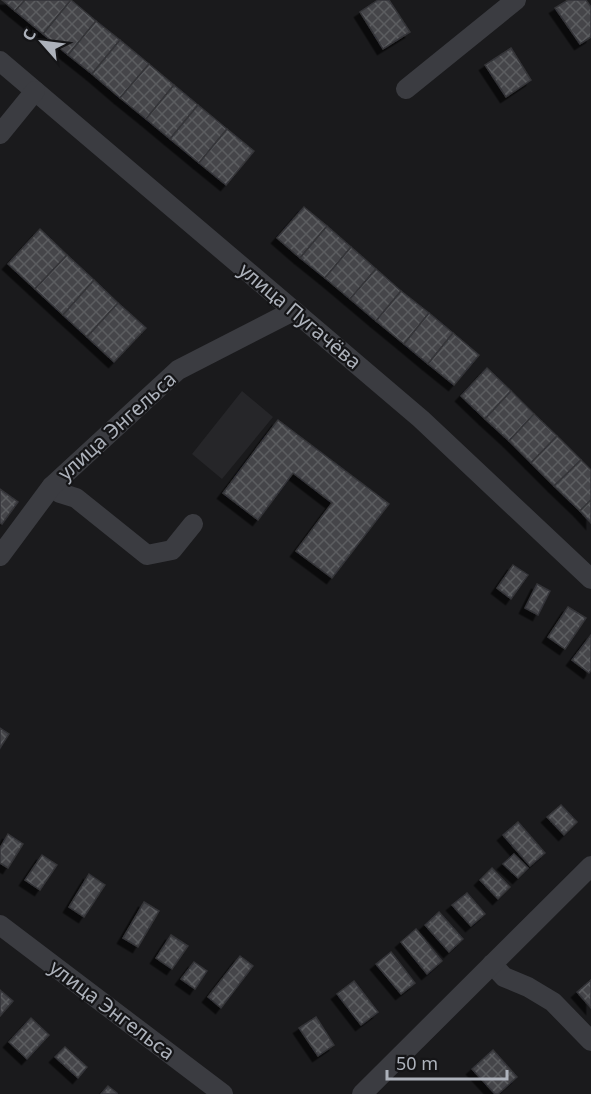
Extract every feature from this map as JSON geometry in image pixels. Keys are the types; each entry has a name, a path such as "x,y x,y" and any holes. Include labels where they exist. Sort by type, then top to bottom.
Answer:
{"street":[{"path":"406,89 516,0"},
{"name":"улица Пугачёва","path":"0,61 207,242 293,310 421,419 591,579"},
{"path":"0,134 35,91"},
{"name":"улица Энгельса","path":"0,556 52,486 178,370 293,310"},
{"path":"52,486 60,494 76,498 147,555 172,550 193,524"},
{"path":"362,1094 591,866"},
{"name":"улица Энгельса","path":"0,926 224,1094"},
{"path":"492,964 504,977 528,987 553,1002 591,1041"}],"shaded area":[{"path":"242,391 273,417 222,479 192,454"}],"building":[{"path":"2,0 25,0 15,11"},
{"path":"25,0 71,0 43,34 15,11"},
{"path":"71,0 96,21 68,55 43,34"},
{"path":"378,0 389,0 410,32 383,49 360,12"},
{"path":"568,0 586,0 591,7 591,37 580,44 555,8"},
{"path":"96,21 120,40 92,74 68,55"},
{"path":"120,40 149,64 120,98 92,74"},
{"path":"511,48 531,80 506,97 485,65"},
{"path":"149,64 174,85 146,119 120,98"},
{"path":"174,85 198,105 170,139 146,119"},
{"path":"198,105 227,129 199,163 170,139"},
{"path":"227,129 254,151 226,185 199,163"},
{"path":"304,207 327,226 300,258 277,238"},
{"path":"327,226 351,247 325,278 300,258"},
{"path":"40,229 67,255 35,289 8,264"},
{"path":"351,247 376,269 350,299 325,278"},
{"path":"67,255 94,280 63,315 35,289"},
{"path":"376,269 401,291 376,321 350,299"},
{"path":"94,280 118,303 87,337 63,315"},
{"path":"401,291 429,313 404,344 376,321"},
{"path":"118,303 146,328 114,362 87,337"},
{"path":"429,313 453,333 428,364 404,344"},
{"path":"453,333 479,355 454,385 428,364"},
{"path":"487,368 511,391 485,419 461,396"},
{"path":"511,391 534,414 509,441 485,419"},
{"path":"534,414 557,436 531,463 509,441"},
{"path":"278,420 389,504 332,578 296,551 332,503 293,473 258,520 223,493"},
{"path":"557,436 581,460 554,486 531,463"},
{"path":"581,460 591,470 591,500 580,511 554,486"},
{"path":"0,489 18,502 2,524 0,523"},
{"path":"591,500 591,523 580,511"},
{"path":"513,565 528,575 511,599 497,588"},
{"path":"537,584 550,591 538,615 525,608"},
{"path":"568,607 586,618 565,649 548,637"},
{"path":"591,635 591,670 589,673 572,660"},
{"path":"0,728 9,734 0,748"},
{"path":"561,805 577,822 564,835 547,817"},
{"path":"518,822 545,853 530,866 503,835"},
{"path":"8,834 23,844 8,868 0,863 0,848"},
{"path":"514,854 528,868 518,878 503,864"},
{"path":"42,855 57,865 40,890 25,880"},
{"path":"492,868 510,887 498,899 480,880"},
{"path":"89,874 105,885 84,917 69,907"},
{"path":"467,893 485,914 471,926 452,905"},
{"path":"144,902 159,911 138,947 123,938"},
{"path":"439,912 463,939 449,952 425,925"},
{"path":"416,929 442,961 427,974 401,942"},
{"path":"171,935 188,946 172,969 156,958"},
{"path":"391,952 415,983 401,994 376,964"},
{"path":"240,956 253,966 221,1008 208,997"},
{"path":"194,962 207,971 195,989 181,979"},
{"path":"591,980 591,1008 577,992"},
{"path":"354,981 378,1012 361,1025 337,994"},
{"path":"0,990 13,1001 0,1016"},
{"path":"316,1017 334,1045 318,1056 299,1028"},
{"path":"31,1018 49,1035 27,1059 9,1042"},
{"path":"65,1047 87,1067 78,1078 55,1057"},
{"path":"493,1050 517,1077 498,1094 495,1094 472,1069"},
{"path":"108,1086 117,1093 117,1094 101,1094"}]}
